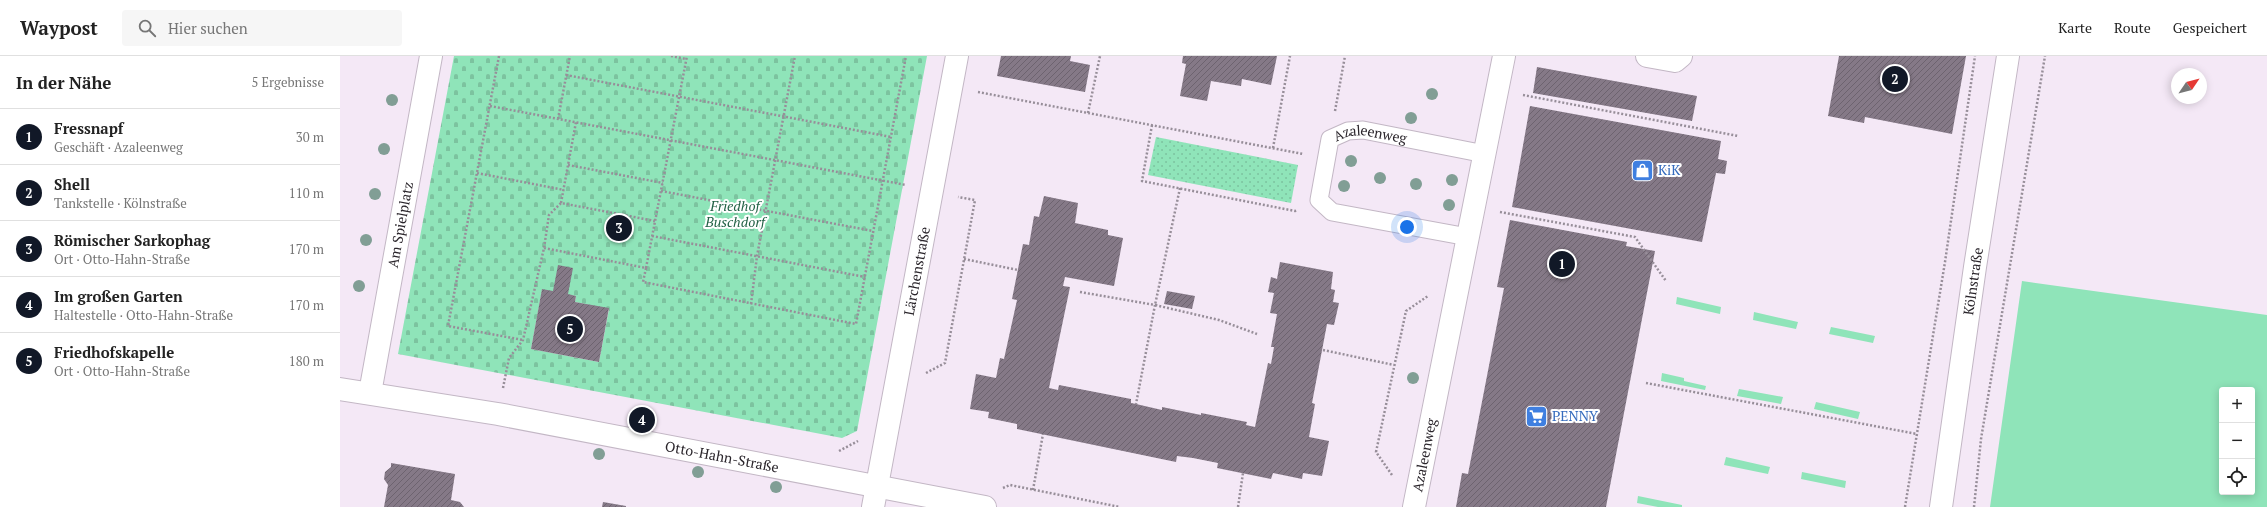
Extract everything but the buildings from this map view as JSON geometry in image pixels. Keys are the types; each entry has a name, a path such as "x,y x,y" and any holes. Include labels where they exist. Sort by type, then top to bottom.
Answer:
{"street":[{"name":"Am Spielplatz","path":"370,393 432,56"},
{"name":"Lärchenstraße","path":"873,507 957,56"},
{"name":"Azaleenweg","path":"1414,506 1504,56"},
{"path":"1647,56 1675,61 1681,56"},
{"name":"Kölnstraße","path":"1941,507 1975,267 2008,56"},
{"name":"Otto-Hahn-Straße","path":"340,389 498,414 978,506"}],"lane":[{"name":"Azaleenweg","path":"1319,200 1330,139 1348,131 1362,130 1485,154"},
{"path":"1319,200 1332,212 1468,238"}],"path":[{"path":"499,56 448,326 523,340"},
{"path":"558,119 570,56"},
{"path":"671,56 686,57 644,282 856,324 906,56"},
{"path":"750,304 795,56"},
{"path":"1088,113 1100,56"},
{"path":"1273,148 1290,56"},
{"path":"1330,139 1345,56"},
{"path":"1905,507 1975,56"},
{"path":"1974,507 1981,439 2044,56"},
{"path":"566,75 891,137"},
{"path":"952,86 1327,158"},
{"path":"1498,90 1738,136"},
{"path":"490,106 932,190"},
{"path":"498,414 509,358 523,340 544,248 549,215 561,203 576,122"},
{"path":"1152,125 1142,181 1295,211 1319,200"},
{"path":"568,165 663,183"},
{"path":"477,173 564,190"},
{"path":"1136,404 1180,188"},
{"path":"661,191 874,231"},
{"path":"894,391 945,363 975,200 956,196"},
{"path":"561,203 655,221"},
{"path":"1474,207 1635,238 1666,281"},
{"path":"652,236 865,277"},
{"path":"544,248 646,268"},
{"path":"964,259 1018,270"},
{"path":"1414,506 1376,452 1406,311 1460,275"},
{"path":"1080,292 1219,320 1257,334"},
{"path":"1322,350 1394,366"},
{"path":"1646,383 1917,434"},
{"path":"1033,490 1043,434"},
{"path":"1238,507 1243,474"},
{"path":"978,506 1010,485 1120,507"}],"green space":[{"name":"Friedhof Buschdorf","path":"454,56 927,56 857,431 842,438 398,354","holes":["542,290 576,296 575,302 609,309 599,362 531,349"]},
{"path":"1156,137 1298,165 1291,203 1148,175"},
{"path":"2022,281 2267,315 2267,507 1990,507"},
{"path":"1677,297 1721,307 1720,314 1676,304"},
{"path":"1754,312 1798,322 1796,329 1753,320"},
{"path":"1831,327 1875,336 1873,343 1829,334"},
{"path":"1662,373 1684,378 1684,381 1706,386 1705,390 1661,381"},
{"path":"1739,389 1783,397 1781,404 1737,396"},
{"path":"1816,402 1860,412 1858,419 1814,409"},
{"path":"1726,457 1770,467 1768,474 1724,465"},
{"path":"1802,472 1846,481 1845,488 1801,479"},
{"path":"1638,496 1682,505 1682,507 1658,507 1637,503"}],"place":[{"name":"Shell","path":"1895,79"},
{"name":"KiK","path":"1643,170"},
{"name":"Römischer Sarkophag","path":"619,228"},
{"name":"Fressnapf","path":"1562,264"},
{"name":"Friedhofskapelle","path":"570,329"},
{"name":"PENNY","path":"1537,416"},
{"name":"Im großen Garten","path":"642,420"}]}
